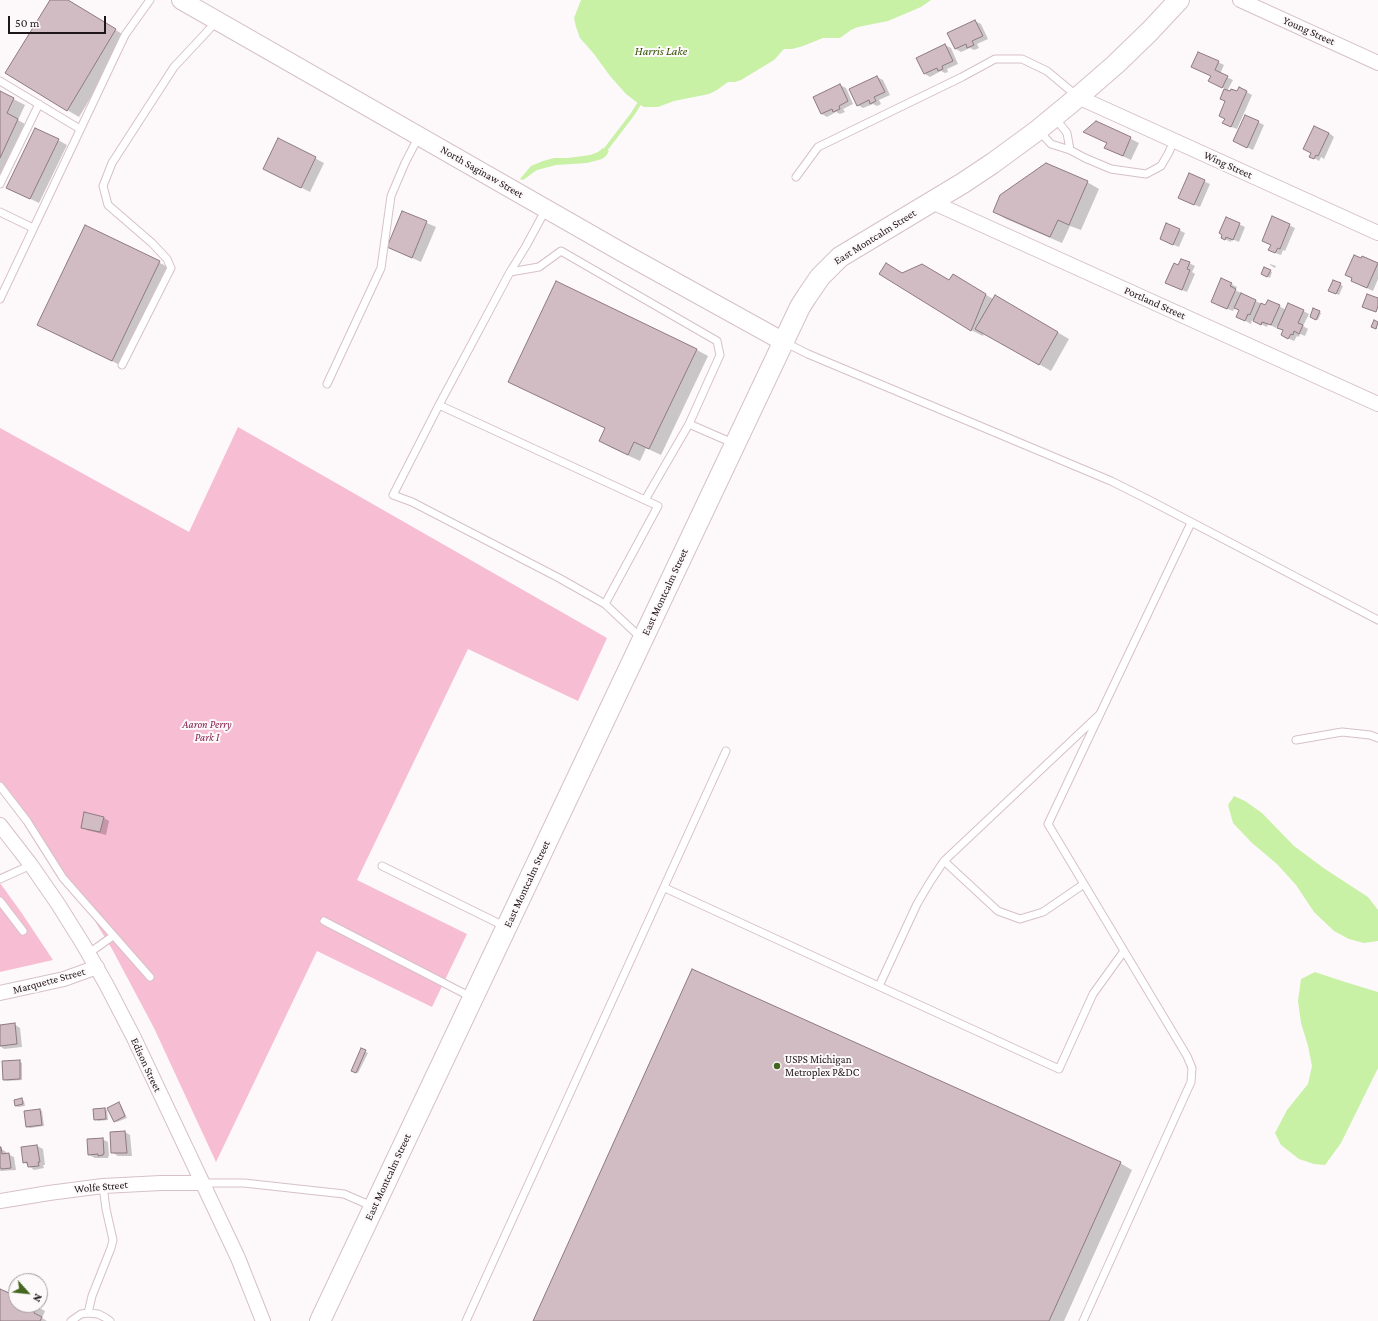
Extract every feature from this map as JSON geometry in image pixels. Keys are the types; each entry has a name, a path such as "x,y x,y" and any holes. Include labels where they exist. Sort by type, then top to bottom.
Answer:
{"main road":[{"name":"East Montcalm Street","path":"320,1321 807,296 820,277 833,262 850,250 932,202 993,163 1038,130 1133,48 1179,0"}],"street":[{"name":"North Saginaw Street","path":"181,0 638,262 784,342"},
{"name":"Young Street","path":"1240,0 1378,62"},
{"name":"Wing Street","path":"1078,97 1378,233"},
{"name":"Portland Street","path":"932,202 1378,404"},
{"name":"Edison Street","path":"0,825 31,865 58,904 97,967 131,1032 238,1258 263,1321"},
{"name":"Marquette Street","path":"0,993 64,979 97,967"},
{"name":"Wolfe Street","path":"0,1201 103,1186 161,1183 202,1183"}],"lane":[{"path":"0,299 125,35 150,0"},
{"path":"122,365 170,268 167,259 152,243 108,205 103,186 112,163 174,67 218,21"},
{"path":"796,177 818,147 962,77 995,59 1022,59 1047,71 1078,97"},
{"path":"0,81 80,129"},
{"path":"0,184 39,104"},
{"path":"1054,117 1066,133 1070,150"},
{"path":"1038,130 1051,144 1070,150 1111,170 1146,174 1161,166 1174,140"},
{"path":"327,384 381,268 391,196 405,163 420,136"},
{"path":"546,209 510,272 439,405 393,496 412,502 559,578 605,604 643,640"},
{"path":"0,212 34,228"},
{"path":"510,272 539,267 561,251 717,341 720,355 689,424 645,500"},
{"path":"784,342 815,357 1110,481 1378,620"},
{"path":"439,405 658,506 605,604"},
{"path":"689,424 736,444"},
{"path":"1083,1321 1191,1082 1192,1068 1187,1056 1048,824 1191,523"},
{"path":"879,986 917,904 944,861 1100,714"},
{"path":"1296,740 1342,732 1370,735 1378,738"},
{"path":"466,1321 665,888 726,751"},
{"path":"0,786 27,820 63,878 150,977"},
{"path":"944,861 998,912 1020,919 1044,912 1084,884"},
{"path":"0,879 31,865"},
{"path":"382,866 506,927"},
{"path":"665,888 1059,1069 1093,994 1124,951"},
{"path":"0,901 23,931"},
{"path":"324,921 473,998"},
{"path":"89,953 113,936"},
{"path":"202,1183 244,1184 344,1194 374,1207"},
{"path":"88,1313 92,1296 113,1240 106,1210 103,1186"},
{"path":"71,1321 75,1317 88,1313 98,1314 110,1321"}],"green space":[{"name":"Aaron Perry Park I","path":"238,427 607,638 578,701 468,649 357,880 467,934 432,1007 317,951 216,1162 154,1028 112,949 82,900 58,865 0,791 0,428 189,532"},
{"path":"0,883 21,912 53,960 0,972"}],"water":[{"name":"Harris Lake","path":"581,0 931,0 921,7 888,21 858,27 840,38 823,38 803,46 792,49 784,49 774,60 741,80 728,82 709,94 674,101 658,107 644,107 626,94 580,38 574,18"},
{"path":"603,148 609,151 602,159 587,163 556,165 537,170 523,180 520,179 531,166 543,161 554,158 590,155"},
{"path":"1234,796 1245,801 1262,813 1294,846 1325,869 1368,897 1378,910 1378,941 1364,943 1349,939 1334,931 1314,912 1296,885 1277,864 1252,843 1233,823 1228,805"},
{"path":"1315,972 1378,992 1378,1068 1341,1143 1325,1165 1314,1164 1299,1159 1281,1145 1275,1133 1287,1110 1308,1084 1312,1066 1301,1023 1298,1001 1301,979"}],"building":[{"path":"50,0 68,0 116,29 67,111 5,73"},
{"path":"975,20 983,36 972,41 974,45 967,48 966,44 955,49 947,33"},
{"path":"945,44 953,61 942,66 943,69 938,71 937,68 924,74 916,58"},
{"path":"1198,52 1219,61 1215,70 1228,76 1222,88 1208,81 1211,76 1191,67"},
{"path":"877,76 885,92 874,97 876,101 870,104 869,100 857,106 849,89"},
{"path":"840,84 848,101 839,106 840,109 833,112 832,109 821,114 813,97"},
{"path":"1239,87 1247,91 1231,127 1222,123 1225,119 1219,116 1225,101 1220,99 1224,89 1237,91"},
{"path":"0,91 14,98 7,113 18,119 0,158"},
{"path":"1245,115 1259,121 1247,148 1233,141"},
{"path":"1096,121 1131,137 1123,156 1104,148 1107,143 1083,132"},
{"path":"1314,126 1329,133 1318,156 1316,155 1314,159 1309,157 1311,153 1303,149"},
{"path":"35,128 59,139 30,199 6,188"},
{"path":"278,138 316,157 301,188 263,169"},
{"path":"1046,163 1088,181 1069,225 1058,220 1050,237 993,212 1000,195"},
{"path":"1189,173 1205,180 1194,205 1178,198"},
{"path":"402,211 427,221 412,258 387,247"},
{"path":"1272,216 1290,224 1280,249 1278,248 1275,253 1268,250 1271,245 1262,241"},
{"path":"1226,217 1240,223 1233,240 1226,237 1225,240 1221,238 1222,235 1219,233"},
{"path":"1166,223 1180,229 1173,245 1160,239"},
{"path":"85,225 160,261 112,361 37,325"},
{"path":"1354,255 1361,258 1362,256 1378,263 1367,288 1351,281 1352,278 1345,275"},
{"path":"1181,259 1190,262 1187,269 1190,270 1182,290 1165,283 1174,263 1178,265"},
{"path":"886,263 902,273 922,264 949,280 953,274 986,294 971,331 879,274"},
{"path":"1264,267 1271,270 1267,277 1261,274"},
{"path":"1221,278 1232,283 1230,286 1236,289 1227,309 1211,302"},
{"path":"1333,280 1341,283 1336,294 1328,291"},
{"path":"556,281 697,349 649,449 634,442 628,455 599,441 605,428 508,382"},
{"path":"1241,293 1256,300 1250,315 1248,314 1245,321 1236,317 1239,310 1234,308"},
{"path":"1367,294 1378,298 1376,312 1362,307"},
{"path":"995,295 1058,332 1039,365 975,329"},
{"path":"1268,300 1280,305 1271,325 1262,322 1261,325 1253,321 1261,303 1265,305"},
{"path":"1288,303 1304,310 1298,323 1303,325 1299,334 1294,331 1293,335 1291,334 1288,339 1281,335 1283,330 1277,328"},
{"path":"1313,308 1320,311 1316,320 1310,317"},
{"path":"1374,320 1378,322 1376,329 1371,327"},
{"path":"84,812 104,817 100,832 81,828"},
{"name":"USPS Michigan Metroplex P&DC","path":"692,969 1121,1162 1049,1321 533,1321"},
{"path":"15,1023 17,1044 0,1046 0,1025"},
{"path":"361,1048 366,1050 356,1073 351,1071"},
{"path":"20,1060 20,1079 3,1080 2,1061"},
{"path":"22,1098 23,1104 15,1106 14,1100"},
{"path":"119,1102 125,1116 114,1122 107,1108"},
{"path":"105,1108 106,1119 94,1120 93,1109"},
{"path":"40,1109 42,1125 26,1127 24,1111"},
{"path":"125,1131 127,1153 111,1153 110,1132"},
{"path":"103,1138 104,1154 98,1156 98,1154 88,1155 87,1139"},
{"path":"37,1145 40,1162 38,1162 39,1166 28,1167 27,1162 23,1163 21,1147"},
{"path":"0,1147 2,1154 9,1153 11,1168 0,1168"},
{"path":"0,1289 8,1292 8,1313 34,1313 42,1317 40,1321 0,1321"}],"waterway":[{"path":"606,149 639,104"}],"place":[{"name":"USPS Michigan Metroplex P&DC","path":"777,1066"}]}
